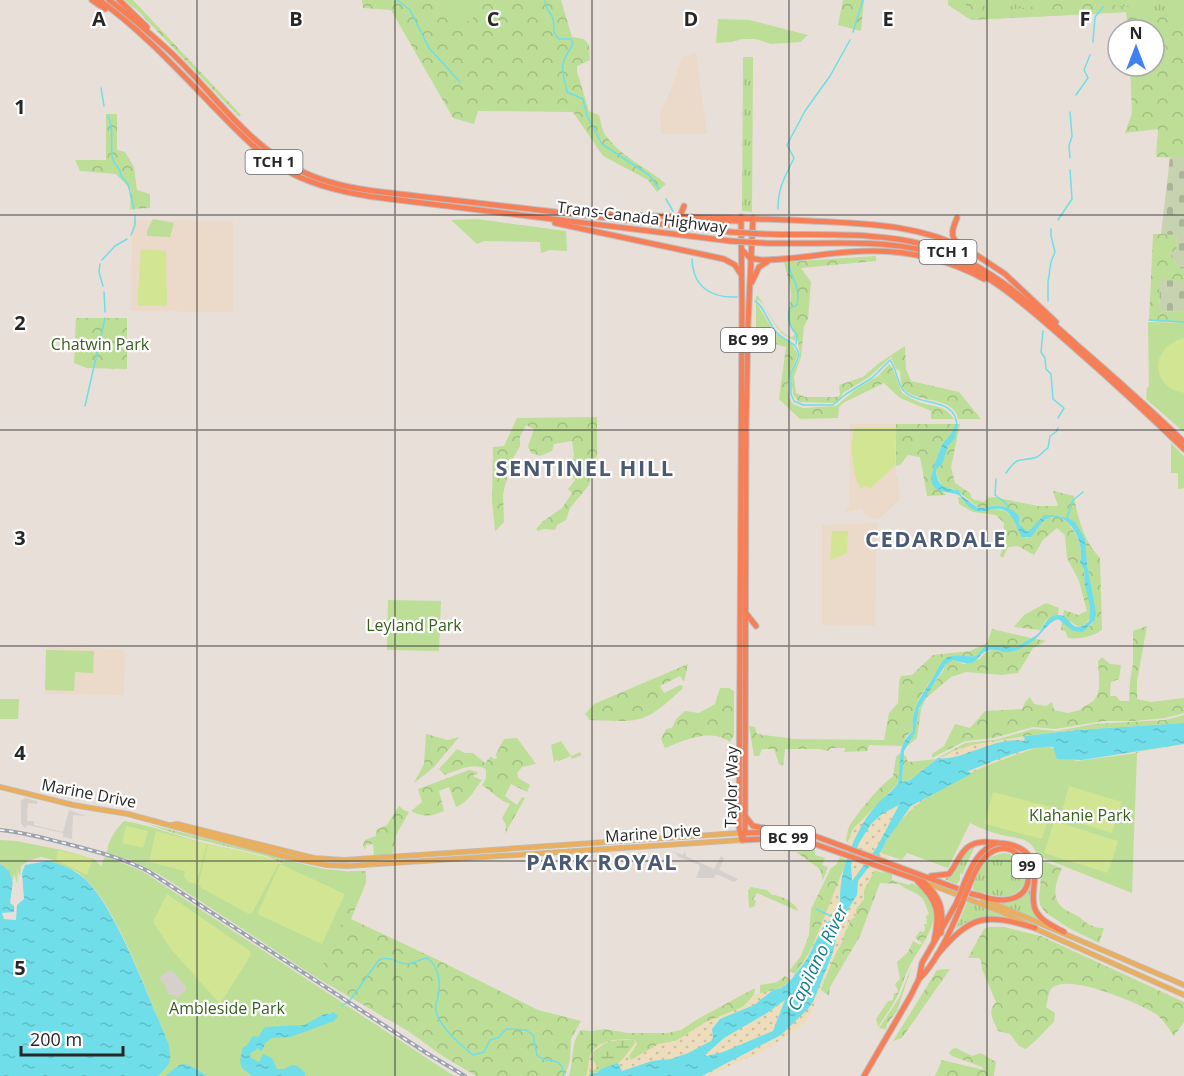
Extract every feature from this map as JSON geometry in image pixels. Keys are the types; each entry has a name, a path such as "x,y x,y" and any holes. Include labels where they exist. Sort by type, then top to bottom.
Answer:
{"highway":[{"path":"92,0 124,23 169,61"},
{"name":"Trans-Canada Highway","path":"99,0 131,25 249,142 272,161 301,177 332,189 361,195 730,241 883,245 925,250 956,261 977,271 1038,316 1121,389 1184,449"},
{"name":"Trans-Canada Highway","path":"109,0 164,46 253,137 276,156 303,172 333,183 362,189 730,232 884,237 916,242 948,252 979,267 1012,288 1184,442"},
{"path":"119,0 164,46"},
{"path":"501,206 606,214 753,218 873,225 917,230 951,241 968,250"},
{"path":"680,216 684,206"},
{"path":"527,216 730,261 737,267 741,278"},
{"name":"Taylor Way","path":"742,840 741,278 746,258 752,250 753,218"},
{"path":"957,218 953,237 955,242 1016,284 1098,363"},
{"name":"Taylor Way","path":"741,219 742,249 746,258 750,296 744,611 745,815 742,833"},
{"path":"709,256 772,260 893,251 923,256 975,274 1038,316"},
{"path":"750,296 759,267 772,260"},
{"path":"744,611 756,626"},
{"path":"745,815 756,828 777,828 785,832"},
{"name":"Marine Drive","path":"742,833 805,834 834,842 896,865 925,879 972,894"},
{"name":"Marine Drive","path":"742,840 797,839 915,879 925,879"},
{"path":"941,933 943,915 940,902 925,879 949,874 963,852 972,845 990,841 1014,845 1029,856 1035,871 1033,898 1037,912 1046,922 1064,932"},
{"path":"969,880 978,856 999,843"},
{"name":"99","path":"937,955 969,880 982,860 998,850 1007,849 1023,859 1028,867 1029,876 1026,886 1021,893 1012,898 998,900 972,894"},
{"path":"915,879 928,892 936,906 938,921 933,945"},
{"path":"919,979 920,968 959,905"},
{"path":"864,1076 919,979 957,932 981,920 1003,919 1035,928"}],"main road":[{"name":"Marine Drive","path":"0,787 55,801 128,814 287,857 347,867 742,840"},
{"name":"Marine Drive","path":"172,825 177,824 314,858 352,860 742,833"},
{"path":"347,867 352,860"},
{"name":"Marine Drive","path":"925,879 1184,994"},
{"name":"Marine Drive","path":"972,894 1184,985"}],"shaded area":[{"path":"696,53 707,134 661,134 660,113 675,80 682,57"},
{"path":"132,220 233,221 233,312 131,311"},
{"path":"850,424 896,424 896,476 900,499 880,518 873,519 862,509 845,512 849,507"},
{"path":"877,523 875,626 822,625 822,525"},
{"path":"46,647 123,649 125,654 124,695 45,694"},
{"path":"25,798 37,801 37,804 28,803 27,821 34,821 34,825 63,832 69,810 86,816 73,815 72,839 63,837 63,833 27,825 26,828 21,823 21,801"},
{"path":"685,850 686,856 714,869 721,856 724,858 719,870 738,879 734,882 716,874 714,878 696,878 699,865 677,856 672,851 683,855"},
{"path":"171,969 186,987 186,990 177,998 167,994 166,987 159,978"}],"green space":[{"path":"124,0 133,0 241,115 239,117 138,11"},
{"path":"362,0 432,0 464,22 476,9 485,4 486,0 561,0 572,37 584,39 589,45 590,60 577,66 577,72 589,111 599,115 605,135 620,151 666,184 657,192 648,180 603,156 573,112 478,111 474,124 453,118 391,10 363,8"},
{"path":"432,0 486,0 485,4 476,9 472,21 463,22"},
{"path":"843,0 864,0 861,31 838,25"},
{"path":"948,0 1184,0 1184,17 1127,12 971,20 948,5"},
{"path":"997,0 983,6 981,14 996,15 1013,9 1061,3 1097,3 1165,12 1172,17 1184,17 1184,158 1156,157 1158,129 1125,133 1132,113 1131,78 1166,78 1166,18 1127,18 1126,12 971,20 965,1"},
{"path":"718,19 749,20 808,35 800,42 771,44 755,39 742,39 716,43"},
{"path":"743,57 753,57 752,212 742,211"},
{"path":"106,114 117,114 117,150 125,152 134,167 137,190 150,194 150,208 130,209 131,190 116,174 80,171 75,160 106,160"},
{"path":"1170,157 1184,158 1184,268 1181,269 1169,253 1177,250 1176,235 1161,234"},
{"path":"153,219 174,223 170,237 147,236"},
{"path":"477,219 566,231 567,251 550,250 541,253 540,242 484,241 477,244 451,220"},
{"path":"1153,234 1176,234 1177,251 1169,253 1181,269 1184,268 1184,281 1160,281 1159,311 1184,312 1184,323 1149,321"},
{"path":"141,249 166,251 167,306 137,306"},
{"path":"876,256 876,261 801,268 811,282 808,319 804,326 801,357 794,377 796,393 805,397 837,397 840,395 839,385 863,377 905,346 906,369 911,381 959,392 981,419 958,419 955,411 949,406 907,392 901,384 900,371 896,369 891,357 869,377 843,393 834,403 799,402 793,395 792,372 800,357 798,341 780,331 762,303 759,300 756,301 756,296 758,296 777,326 792,337 795,334 788,319 791,292 784,262"},
{"path":"1160,280 1184,281 1184,312 1159,311"},
{"path":"756,302 774,332 792,344 798,355 790,373 788,386 793,404 803,408 836,406 855,390 878,376 889,364 902,393 919,402 946,410 954,419 931,419 931,411 900,398 884,383 843,403 839,407 838,418 800,419 779,399 786,347 756,339"},
{"name":"Chatwin Park","path":"76,318 127,318 127,369 87,368 74,363"},
{"path":"1148,322 1184,323 1184,423 1149,395"},
{"path":"1184,338 1184,393 1164,383 1158,366 1165,349 1173,342"},
{"path":"1147,387 1184,397 1184,432 1146,399"},
{"path":"597,417 597,455 589,485 570,508 566,520 557,525 555,530 538,531 536,529 562,508 572,493 568,489 575,480 569,470 574,455 572,441 554,444 552,451 540,456 531,453 528,446 534,429 526,425 520,437 520,446 511,462 503,494 504,522 495,531 492,501 493,447 504,446 517,418"},
{"path":"896,424 955,424 953,434 941,447 931,476 937,488 947,495 927,496 920,457 908,455 900,465 896,466"},
{"path":"960,424 951,467 955,483 970,493 972,499 984,502 994,497 1038,506 1058,506 1053,491 1074,496 1082,530 1100,558 1102,630 1090,636 1068,638 1065,631 1061,630 1062,621 1073,631 1090,626 1095,620 1096,611 1085,541 1077,526 1068,518 1044,515 1028,533 1019,524 1019,516 1001,506 979,508 955,489 944,488 937,477 936,470"},
{"path":"854,428 896,428 895,465 870,489 866,485 861,489 856,476 852,451"},
{"path":"1171,443 1184,456 1184,488 1178,489 1178,473 1171,473"},
{"path":"958,497 976,510 996,509 1006,512 1013,519 1019,532 1027,538 1048,517 1062,518 1068,523 1078,538 1080,546 1080,560 1091,609 1088,620 1078,627 1063,616 1064,610 1078,615 1087,611 1079,581 1067,558 1065,535 1057,528 1043,540 1034,555 1018,546 1008,547 1003,558 1000,556 1004,523 996,515 973,512 959,504"},
{"path":"832,531 848,531 847,553 830,560"},
{"name":"Leyland Park","path":"388,600 441,601 439,651 387,650"},
{"path":"1046,603 1059,608 1058,615 1046,620 1040,630 1014,627 1024,615"},
{"path":"1147,626 1137,681 1137,699 1151,702 1184,698 1184,713 1165,718 1104,721 1055,729 1033,727 993,738 965,741 932,758 932,754 944,746 955,724 970,728 985,711 1022,709 1030,697 1034,704 1046,706 1052,702 1054,710 1068,713 1080,710 1093,701 1098,693 1098,661 1102,657 1110,664 1121,665 1119,679 1111,682 1110,696 1116,696 1120,701 1129,701 1133,663 1133,631"},
{"path":"992,629 1031,638 1018,647 984,647 976,656 949,657 918,701 913,720 913,731 907,735 902,746 869,745 867,751 844,752 845,748 831,748 828,751 785,749 783,766 779,764 774,749 762,749 759,756 754,756 749,726 755,727 757,734 794,739 884,740 889,713 898,703 901,676 912,675 933,655 970,651 987,643"},
{"path":"1036,639 1046,641 1033,648 1018,673 1002,675 966,672 951,677 926,698 921,709 917,738 906,747 915,733 922,701 946,664 953,660 964,664 980,659 992,650 1015,651"},
{"path":"46,650 94,651 93,673 75,672 74,691 45,690"},
{"path":"688,664 684,682 680,676 660,686 664,693 680,685 683,686 682,689 658,709 641,719 631,721 590,720 585,714 594,704"},
{"path":"720,688 729,688 734,691 734,735 730,742 714,736 706,736 689,739 665,748 661,739 666,729 672,728 676,719 685,711 699,713 715,704"},
{"path":"0,699 19,699 18,719 0,719"},
{"path":"1184,715 1184,723 1025,736 953,751 902,782 903,755 906,756 908,762 936,759 965,743 995,740 1033,729 1057,731 1094,724 1165,720"},
{"path":"426,734 448,740 459,737 434,767 414,783 424,764"},
{"path":"517,738 536,764 522,767 517,773 518,778 530,785 527,792 511,784 505,796 517,805 522,797 525,798 505,834 506,825 502,818 510,804 482,785 486,778 486,769 476,766 445,775 439,769 457,749 465,753 473,753 485,763 491,756 494,759 497,758 496,754 504,739"},
{"path":"561,741 571,756 556,760 554,763 551,745"},
{"name":"Klahanie Park","path":"1042,746 1052,748 1077,761 1137,753 1132,893 1038,856 1026,841 995,833 970,823 948,868 907,853 902,860 881,853 892,832 927,798 973,772"},
{"path":"580,752 582,755 572,759 571,756"},
{"path":"900,753 899,779 896,787 853,829 848,842 846,840 849,827 876,792 893,777 896,757"},
{"path":"469,770 478,772 477,775 474,774 474,777 482,780 464,802 456,807 449,787 439,791 444,811 428,816 411,811 422,802 418,789"},
{"path":"1069,786 1122,802 1112,833 1060,817"},
{"path":"993,792 1051,807 1042,839 985,824"},
{"path":"399,806 409,812 396,835 393,853 384,856 374,855 373,844 366,845 365,850 363,845 365,840 376,836 376,830 387,825"},
{"name":"Ambleside Park","path":"124,821 253,854 281,864 286,860 324,869 365,873 317,978 159,874 130,860 107,853 112,836"},
{"path":"1054,821 1118,841 1108,873 1044,853"},
{"path":"144,823 285,858 285,860 281,863 266,856 180,835"},
{"path":"126,826 148,831 143,848 122,843"},
{"path":"156,831 207,844 196,884 188,882 184,877 185,871 149,862"},
{"name":"Ambleside Park","path":"0,840 62,850 94,859 101,866 105,856 142,871 454,1076 207,1076 185,1064 165,1076 158,1076 168,1042 130,953 107,907 94,888 81,875 52,862 20,884 18,889 0,864"},
{"path":"208,844 266,857 279,863 252,913 249,914 198,885"},
{"path":"766,845 793,845 815,850 815,855 825,858 822,865 828,867 823,880 820,869 796,852 767,850"},
{"path":"975,846 962,875 960,872 960,880 957,884 944,879 951,876 963,854"},
{"path":"58,850 93,859 87,875 56,860"},
{"path":"1006,853 1013,856 1022,866 1025,873 1023,886 1011,895 1002,896 973,890 982,865 993,856"},
{"path":"840,857 847,860 831,905 812,948 795,974 789,971 801,956 809,935 811,909 831,868 836,865"},
{"path":"1037,861 1062,868 1055,893 1058,903 1090,925 1104,928 1099,943 1067,927 1045,912 1040,905 1041,877"},
{"path":"280,864 345,894 322,944 257,914"},
{"path":"875,870 883,873 885,870 892,872 892,880 909,885 912,883 924,893 934,912 929,933 910,965 896,999 878,1027 876,1019 888,1001 893,1000 894,993 898,991 895,984 900,979 897,962 908,952 913,941 920,945 922,943 915,938 920,931 925,930 926,916 929,914 919,895 899,884 880,883 860,936 830,987 829,996 820,989 851,919 855,917 856,909 864,899 864,890"},
{"path":"350,871 366,871 366,883 351,919 538,1010 581,1021 571,1039 570,1060 565,1076 476,1076 441,1055 408,1031 317,978 329,948"},
{"path":"1031,882 1030,903 1038,920 1000,904 1018,897 1026,891"},
{"path":"751,887 767,890 772,895 784,898 791,902 798,911 757,893 753,899 756,901 754,907 749,908 748,890"},
{"path":"167,894 250,951 251,955 220,1004 170,948 153,922"},
{"path":"968,901 1007,917 980,918 966,922 955,930"},
{"path":"1004,927 1041,936 1184,1002 1184,1022 1174,1036 1159,1016 1135,1003 1086,986 1059,984 1051,989 1046,1007 1055,1013 1054,1022 1025,1049 1019,1046 1010,1034 998,1031 991,1012 996,1002 982,969 981,961 979,958 968,958 984,929"},
{"path":"912,966 897,1011 886,1029 879,1028 899,998"},
{"path":"950,969 902,1038 893,1041 937,970"},
{"path":"785,976 791,980 781,988 760,994 760,985 777,982"},
{"path":"755,988 754,995 743,1007 706,1022 676,1041 659,1044 631,1060 629,1056 637,1044 592,1052 586,1076 569,1076 574,1046 581,1030 604,1029 628,1033 667,1033 681,1030"},
{"path":"633,1040 635,1043 617,1064 605,1071 591,1073 589,1076 589,1068 597,1066 592,1059 593,1052 605,1043"},
{"path":"956,1048 972,1056 981,1053 996,1062 994,1076 935,1076 942,1060 984,1070 982,1067 952,1056 949,1053"}],"sand":[{"path":"1184,723 1184,744 1137,753 1042,746 1006,758 927,797 904,817 881,852 888,855 884,873 875,870 864,890 864,899 856,909 855,917 844,933 844,939 834,957 809,1018 799,1028 760,1053 710,1076 586,1076 591,1053 605,1042 624,1039 635,1040 637,1044 629,1056 631,1060 659,1044 676,1041 706,1022 743,1007 754,995 781,988 791,980 810,953 847,860 848,842 853,829 898,783 910,780 938,758 947,756 958,749 1025,736","holes":["633,1040 635,1043 620,1063 589,1075 589,1068 592,1071 597,1066 592,1059 593,1052 605,1043"]}],"water":[{"name":"Capilano River","path":"958,424 955,438 948,446 943,462 936,470 940,483 950,489 958,490 978,508 1000,506 1010,509 1019,516 1019,524 1028,532 1044,515 1068,518 1075,522 1085,539 1096,611 1095,620 1083,632 1073,631 1058,619 1034,640 1018,650 1004,652 990,650 973,662 963,663 953,660 946,664 919,708 915,733 904,751 902,782 910,780 938,758 957,756 1002,742 1024,741 1025,738 1022,737 1025,736 1184,723 1184,744 1082,760 1057,759 1053,747 1043,747 1010,755 968,771 971,774 911,806 886,841 882,850 858,881 857,895 841,921 832,955 813,1002 781,1035 702,1076 589,1076 591,1073 597,1073 601,1069 618,1063 622,1071 688,1053 711,1041 712,1029 720,1019 754,1005 791,980 807,959 825,923 834,919 838,914 842,877 851,848 867,817 898,783 900,755 904,742 913,731 915,709 946,658 976,656 988,646 1018,647 1038,634 1048,620 1054,616 1063,616 1079,627 1089,621 1090,607 1084,571 1080,562 1081,548 1071,526 1058,517 1051,517 1042,522 1031,537 1022,537 1013,519 1004,510 974,510 960,496 943,492 932,484 934,466 943,443","holes":["899,805 877,847 852,881 851,865 859,843 871,824 882,814","785,1000 773,1031 723,1052 705,1055 724,1038"]},
{"path":"42,860 62,865 80,875 93,887 118,927 168,1042 170,1061 158,1076 0,1076 0,864 9,871 15,889 18,889 25,863"},
{"path":"333,1012 338,1016 334,1021 290,1037 272,1038 265,1043 263,1050 260,1051 258,1048 250,1054 251,1058 259,1062 263,1054 272,1058 277,1069 284,1069 292,1065 299,1067 305,1076 251,1076 242,1067 240,1062 243,1047 253,1036 258,1037 265,1027 304,1025 324,1014"},
{"path":"185,1064 207,1076 165,1076 179,1065"}],"pier":[{"path":"41,857 54,860 25,865 22,873 24,899 17,905 16,920 4,919 2,913 14,912 14,906 10,903 14,873 17,884 18,870 20,878 21,866"}],"waterway":[{"path":"397,0 410,10 429,48 460,82"},
{"path":"545,0 554,22 555,33 559,39 571,39 573,44 562,67 567,92 583,99 587,116 602,144 649,175 659,189"},
{"path":"853,32 863,0"},
{"path":"1093,42 1095,17 1103,7"},
{"path":"778,209 781,188 794,158 787,145 805,111 830,76 850,40"},
{"path":"1076,95 1088,78 1084,70 1090,55"},
{"path":"101,88 104,106"},
{"path":"1070,112 1072,136 1069,146 1070,158"},
{"path":"108,116 113,160 128,184 134,209"},
{"path":"1058,220 1072,199 1070,170"},
{"path":"666,199 673,211"},
{"path":"131,235 135,225 135,216"},
{"path":"1048,301 1048,282 1055,252 1051,229"},
{"path":"102,260 115,246 127,239"},
{"path":"692,259 693,269 700,284 720,296 737,297"},
{"path":"100,264 99,272 103,286"},
{"path":"789,266 798,294 797,305 790,308 789,315 791,326 797,335 796,344"},
{"path":"104,292 105,312"},
{"path":"755,301 762,308 777,333 794,345 798,351 799,356 791,373 791,394 794,401 803,405 833,405 872,378 890,360 904,391 918,399 944,406 955,417 957,426"},
{"path":"85,406 105,318"},
{"path":"1149,320 1184,322"},
{"path":"1043,331 1041,352 1045,358 1046,369 1051,374 1053,399 1064,408 1058,418"},
{"path":"1006,473 1017,461 1037,457 1048,448 1050,436 1058,428"},
{"path":"996,479 995,495 1008,507"},
{"path":"1067,518 1073,500 1083,492"},
{"name":"Capilano River","path":"816,909 837,919"},
{"path":"350,1000 379,960 392,959 408,964 427,958 434,966 439,981 436,1007 438,1017 446,1029 473,1055 484,1052 490,1040 498,1038 506,1029 526,1030 533,1035 537,1055 557,1062 563,1069 564,1076"},
{"path":"342,1006 346,1003"}],"railway":[{"path":"0,830 32,835 96,852 148,871 465,1076"}],"district":[{"name":"SENTINEL HILL","path":"585,468"},
{"name":"CEDARDALE","path":"936,539"},
{"name":"PARK ROYAL","path":"602,862"}]}
